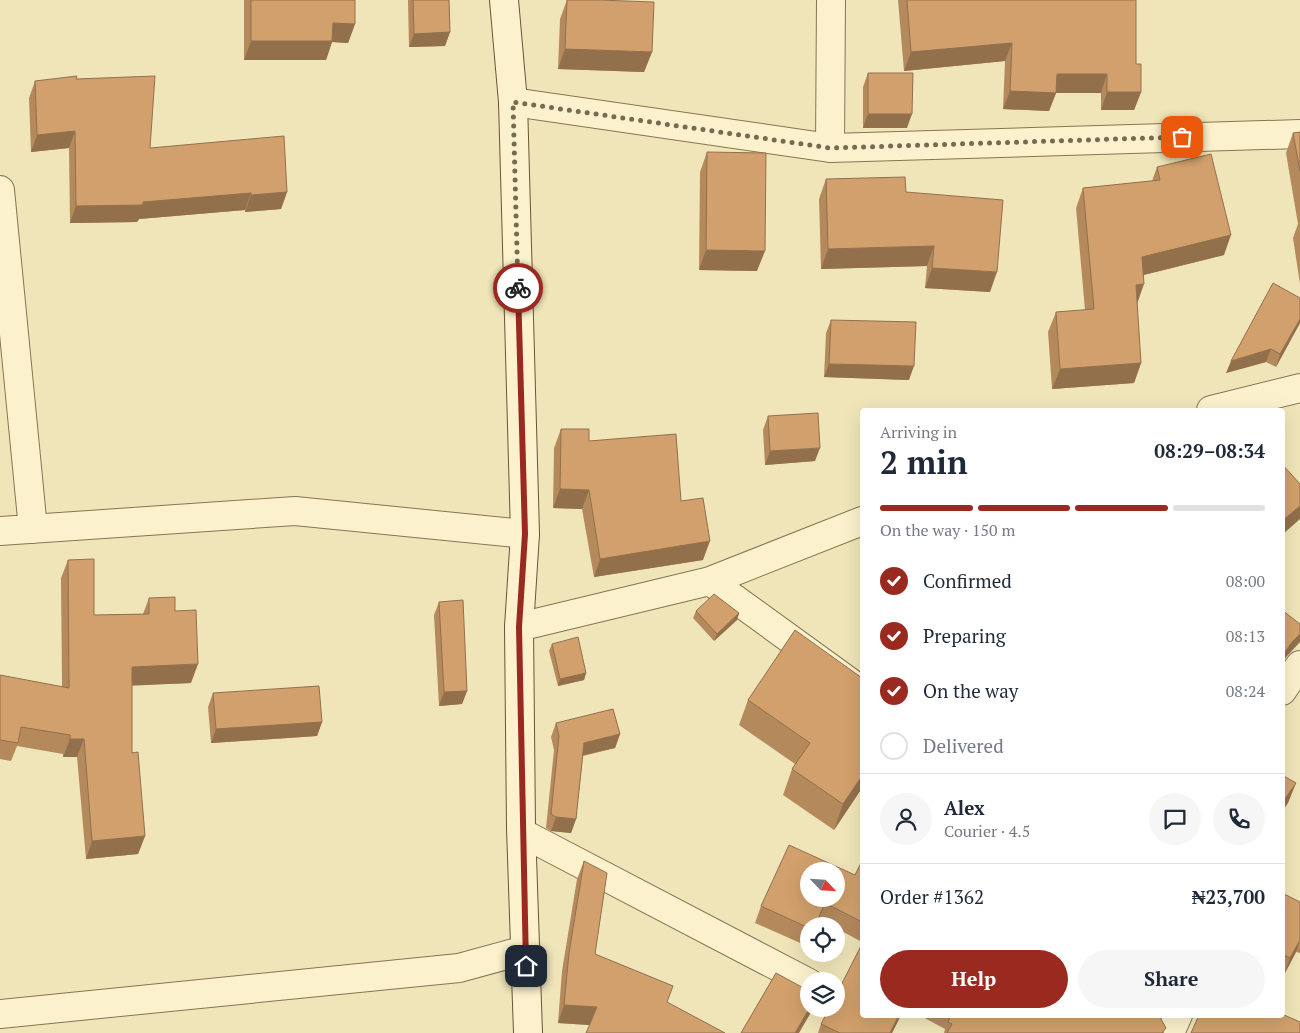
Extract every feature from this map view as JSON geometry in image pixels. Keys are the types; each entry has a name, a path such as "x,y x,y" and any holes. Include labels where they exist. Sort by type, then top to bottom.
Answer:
{"street":[{"path":"504,0 513,102 525,534 519,627 522,833 528,1033"},
{"path":"830,148 831,0"},
{"path":"513,102 830,148 1300,134"},
{"path":"0,190 33,529"},
{"path":"1219,408 1300,388"},
{"path":"0,531 295,512 525,534"},
{"path":"519,627 710,581 860,522"},
{"path":"710,581 860,689"},
{"path":"1285,687 1300,665"},
{"path":"522,833 800,978"},
{"path":"0,1014 460,968 525,950"},
{"path":"1170,1033 1177,1018"}],"building":[{"path":"251,0 355,0 355,24 333,23 332,41 251,41"},
{"path":"413,0 449,0 450,32 414,34"},
{"path":"567,0 654,2 652,52 565,49"},
{"path":"907,0 1136,0 1136,64 1141,64 1141,92 1107,92 1107,74 1057,74 1056,93 1010,91 1012,43 911,52"},
{"path":"868,73 913,73 912,114 868,114"},
{"path":"77,76 76,79 155,76 150,148 284,136 287,192 143,202 143,205 76,206 75,131 37,135 35,81"},
{"path":"1300,132 1300,171 1293,133"},
{"path":"707,152 766,153 765,251 706,250"},
{"path":"1211,154 1231,235 1142,257 1144,284 1136,285 1141,363 1060,369 1056,312 1094,309 1083,188 1160,180 1157,167"},
{"path":"905,177 906,192 1003,200 997,272 932,268 934,246 828,249 826,179"},
{"path":"1273,283 1300,298 1300,319 1280,354 1271,349 1231,361"},
{"path":"831,320 916,322 914,366 829,364"},
{"path":"818,413 820,448 770,451 768,416"},
{"path":"561,429 589,429 589,441 676,434 681,501 703,498 710,541 600,559 589,490 560,489"},
{"path":"1285,467 1300,484 1300,506 1285,518"},
{"path":"94,559 94,615 149,614 149,598 175,597 175,611 196,610 198,664 132,667 132,753 138,752 145,836 92,841 84,739 70,739 70,735 21,727 18,743 0,740 0,675 69,688 68,560"},
{"path":"714,594 739,613 717,634 696,611"},
{"path":"463,600 467,691 444,692 439,602"},
{"path":"1285,612 1300,624 1300,634 1285,652"},
{"path":"795,630 860,677 860,779 843,804 792,769 810,743 748,700"},
{"path":"578,637 586,673 560,679 552,644"},
{"path":"319,686 322,722 216,729 213,693"},
{"path":"613,709 620,734 584,743 576,819 556,817 551,814 559,736 556,723"},
{"path":"1285,777 1296,783 1285,799"},
{"path":"789,845 826,862 800,862 800,908 823,908 819,917 800,917 800,924 761,906"},
{"path":"584,861 607,873 595,954 673,986 667,1002 725,1033 586,1033 597,1007 564,1005 569,953"},
{"path":"860,865 860,921 835,908 845,908 845,870 855,875"},
{"path":"1285,894 1300,902 1300,940 1290,958 1285,956"},
{"path":"860,948 860,1018 898,1018 890,1033 840,1033 821,1024 825,1017 845,1017 845,977"},
{"path":"776,973 800,986 800,1017 804,1017 795,1033 741,1033"},
{"path":"1285,1015 1300,1022 1300,1033 1191,1033 1198,1018 1285,1018"},
{"path":"950,1018 1161,1018 1166,1028 1162,1033 947,1033 952,1024 948,1022"}],"way so far":[{"path":"518,288 513,102 830,148 1182,137"}],"route":[{"path":"518,288 525,534 519,627 526,966"}]}
